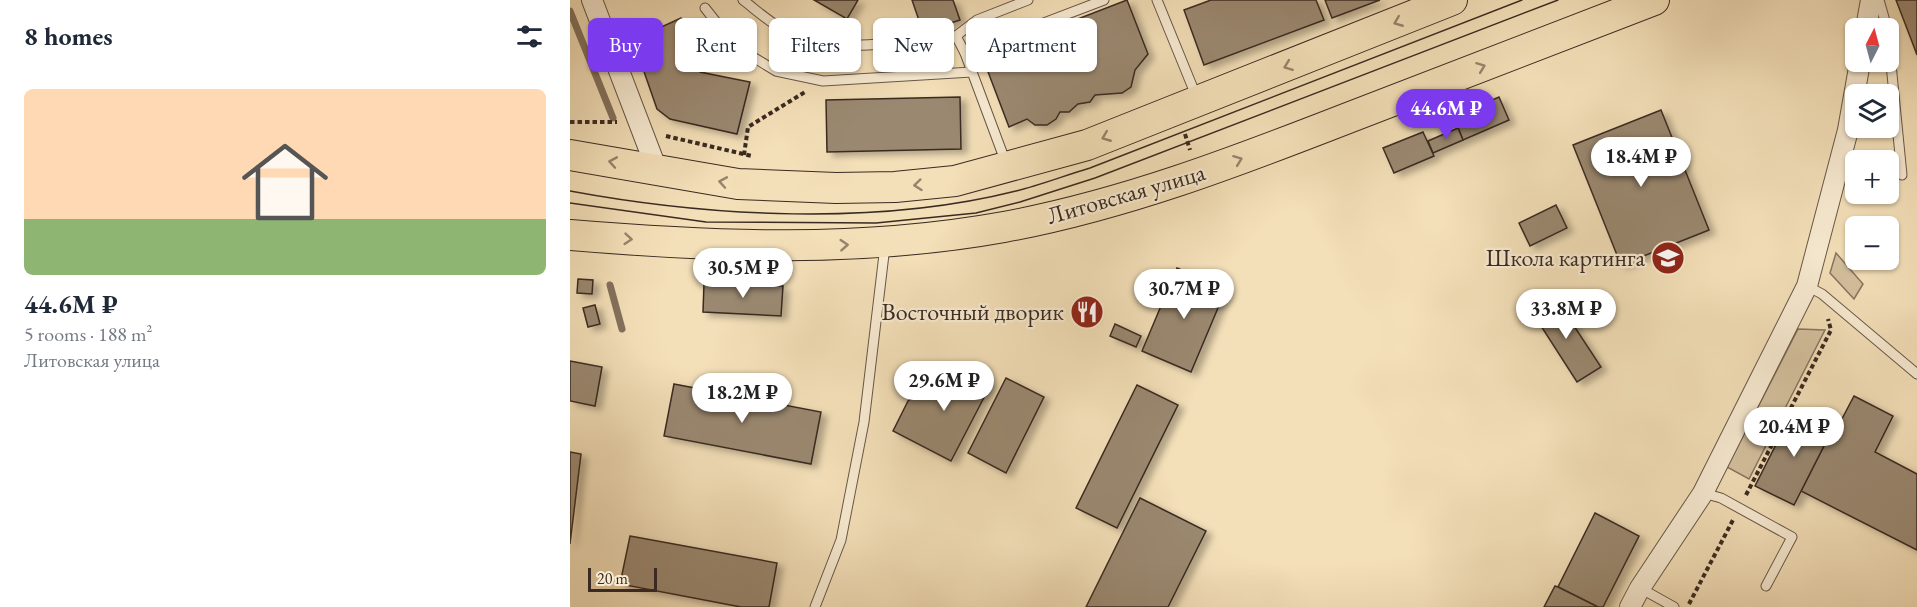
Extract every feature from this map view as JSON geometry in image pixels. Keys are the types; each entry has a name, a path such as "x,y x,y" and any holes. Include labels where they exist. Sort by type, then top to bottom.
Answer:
{"main road":[{"path":"570,154 738,184 836,188 895,187 955,181 1086,145 1452,0"},
{"name":"Литовская улица","path":"570,235 676,243 825,246 885,242 1003,227 1118,202 1199,176 1654,0"}],"street":[{"path":"592,0 657,170"},
{"path":"1868,18 1871,0"},
{"path":"1630,607 1640,588 1704,493 1814,290 1858,72"}],"lane":[{"path":"743,0 784,30 831,44 880,43 956,36 978,20 1028,0"},
{"path":"956,36 965,53 1104,0"},
{"path":"1157,0 1187,105"},
{"path":"1879,0 1884,18"},
{"path":"705,8 735,46 776,71 823,81 972,72 1007,166"},
{"path":"1892,72 1902,175"},
{"path":"815,607 843,530 864,422 885,242"},
{"path":"1814,290 1917,374"},
{"path":"1704,493 1721,498 1792,537 1766,586"},
{"path":"1640,588 1674,607"}],"path":[{"path":"744,154 748,127 823,81"},
{"path":"1187,105 1199,176"},
{"path":"570,122 596,122"},
{"path":"638,122 672,139 754,157"},
{"path":"1687,607 1831,330 1814,290"}],"shaded area":[{"path":"1836,253 1845,263 1845,270 1851,270 1863,284 1854,299 1830,273"},
{"path":"1798,329 1825,330 1749,479 1727,467"}],"building":[{"path":"814,0 858,0 848,18"},
{"path":"912,0 953,0 960,20 954,22 954,18 918,18"},
{"path":"1127,0 1148,54 1135,70 1131,87 1122,93 1095,95 1090,102 1078,104 1069,112 1060,112 1056,119 1047,125 1035,125 1027,119 1009,127 988,72 1097,72 1097,18 1080,18"},
{"path":"1211,0 1316,0 1324,20 1204,65 1184,10"},
{"path":"1325,0 1380,0 1332,18"},
{"path":"1896,0 1917,0 1917,55 1911,39"},
{"path":"675,21 675,72 700,72 750,82 737,134 670,119 657,109 644,72 663,72 663,26"},
{"path":"960,97 961,149 827,152 826,100"},
{"path":"1499,97 1509,120 1463,140 1456,122 1462,113"},
{"path":"1661,110 1709,230 1621,265 1573,145"},
{"path":"1458,128 1463,140 1433,153 1428,141"},
{"path":"1423,132 1434,156 1394,173 1383,148"},
{"path":"1556,205 1567,228 1530,246 1519,223"},
{"path":"1177,268 1226,289 1191,372 1142,351"},
{"path":"578,279 593,280 592,294 577,293"},
{"path":"704,283 783,286 781,316 703,312"},
{"path":"1555,297 1601,367 1577,382 1532,312"},
{"path":"595,305 600,324 588,327 583,308"},
{"path":"1081,305 1094,308 1092,317 1079,314"},
{"path":"1115,324 1141,336 1136,347 1110,336"},
{"path":"570,361 602,367 595,406 570,401"},
{"path":"981,365 991,384 951,461 893,431 908,401 926,389"},
{"path":"1006,378 1044,397 1006,473 968,453"},
{"path":"674,384 821,412 811,464 664,436"},
{"path":"1137,385 1178,405 1117,528 1076,508"},
{"path":"1854,396 1893,416 1875,452 1917,474 1917,550 1801,491 1832,430 1835,432"},
{"path":"1793,411 1832,430 1794,505 1755,486"},
{"path":"570,452 581,454 570,544"},
{"path":"1140,498 1206,531 1168,607 1086,607"},
{"path":"1595,513 1639,536 1603,607 1598,607 1558,587"},
{"path":"630,536 777,563 769,607 741,607 620,584"},
{"path":"1555,586 1558,587 1598,607 1544,607"}],"waterway":[{"path":"570,11 613,118"},
{"path":"610,285 622,329"}],"tram line":[{"path":"570,191 679,207 793,214 851,213 963,202 1025,189 1090,168 1522,0"},
{"path":"570,203 706,222 876,223 976,213 1020,202 1095,178 1558,0"}],"place":[{"name":"Школа картинга","path":"1668,258"},
{"name":"Восточный дворик","path":"1087,312"}]}
